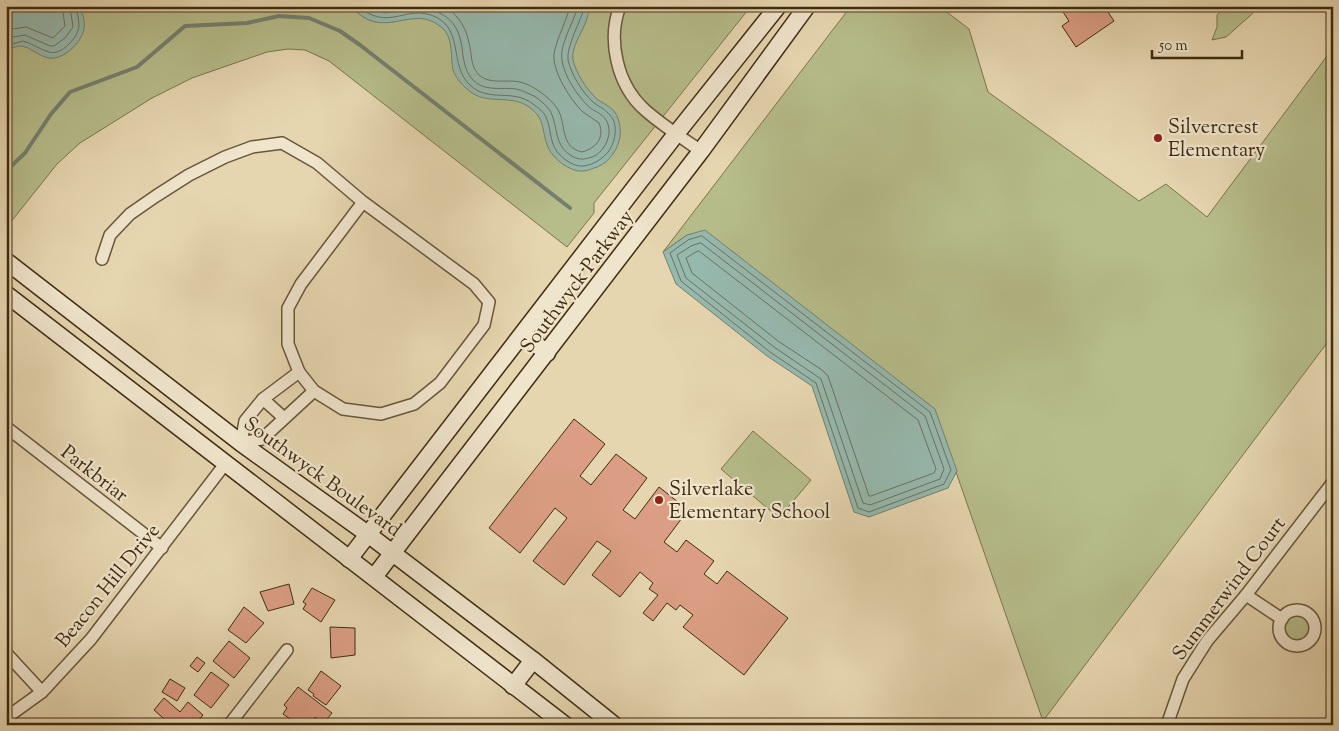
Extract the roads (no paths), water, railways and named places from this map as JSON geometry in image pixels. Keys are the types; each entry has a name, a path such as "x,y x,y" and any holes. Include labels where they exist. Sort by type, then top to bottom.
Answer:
{"street":[{"path":"620,6 615,19 616,58 631,94 644,109 701,151"},
{"name":"Southwyck Parkway","path":"349,559 676,134 778,6"},
{"name":"Southwyck Parkway","path":"374,577 548,353 701,151 807,6"},
{"path":"102,259 110,235 130,214 189,175 225,158 252,147 282,144 317,163 363,202 474,284 489,302 484,325 440,383 414,404 382,414 342,409 314,391 298,372 288,344 288,308 301,284 363,202"},
{"name":"Southwyck Boulevard","path":"6,261 241,443 393,553 533,660 614,725"},
{"path":"6,294 565,725"},
{"path":"523,334 548,353"},
{"path":"225,464 241,443 245,421 263,399 298,372"},
{"path":"241,443 262,439 314,391"},
{"path":"263,399 284,418"},
{"name":"Parkbriar","path":"6,427 162,548"},
{"name":"Beacon Hill Drive","path":"6,718 42,692 91,639 225,464"},
{"name":"Summerwind Court","path":"1167,725 1183,679 1207,641 1246,595 1333,482"},
{"path":"1246,595 1282,619"},
{"path":"229,725 287,650"},
{"path":"6,653 42,692"},
{"path":"513,686 533,660"}],"water":[{"path":"6,6 80,6 84,29 76,45 66,53 55,58 49,58 28,48 18,46 6,52"},
{"path":"351,6 590,6 586,21 575,45 573,60 579,76 589,91 597,99 609,106 617,116 620,124 620,133 616,150 606,161 590,169 578,171 568,167 550,152 541,120 529,107 514,101 481,97 473,94 462,84 453,70 450,41 441,27 430,20 419,19 386,23 374,22 363,17"},
{"path":"705,230 935,409 957,471 948,488 869,517 854,512 812,386 767,356 676,284 663,252 687,235"}],"waterway":[{"path":"6,171 25,153 51,114 70,92 137,67 185,26 247,23 279,16 309,18 340,31 570,208"}],"place":[{"name":"Silvercrest Elementary","path":"1158,138"},
{"name":"Silverlake Elementary School","path":"659,500"}]}
